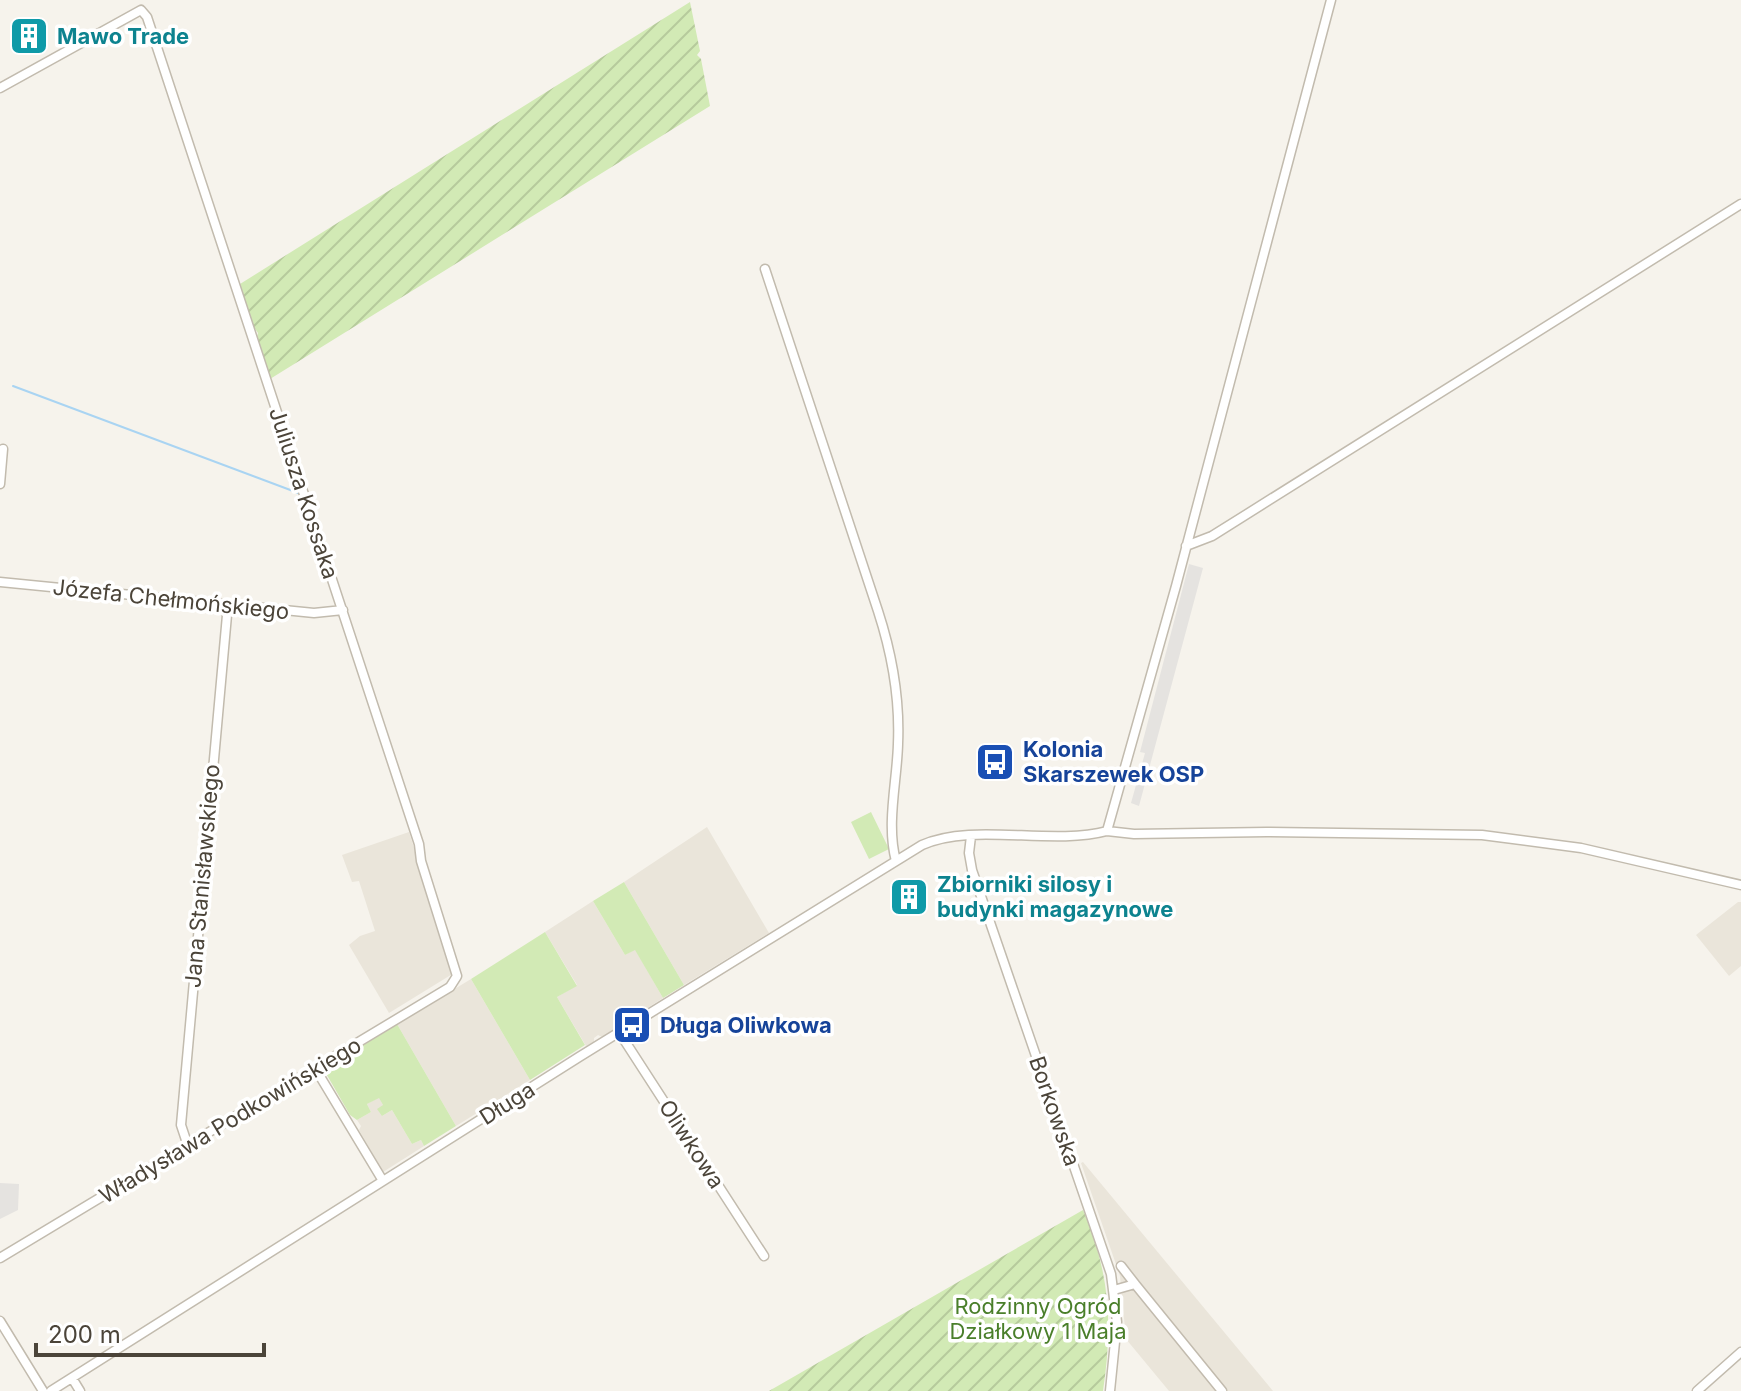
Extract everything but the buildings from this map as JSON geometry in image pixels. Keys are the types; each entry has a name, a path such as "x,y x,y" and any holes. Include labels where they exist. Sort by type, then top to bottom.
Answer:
{"street":[{"path":"1107,831 1331,0"},
{"name":"Juliusza Kossaka","path":"0,88 141,10 149,22 419,844 421,861 457,979"},
{"path":"1186,546 1212,536 1741,204"},
{"path":"765,269 891,659 898,728 893,842 896,861"},
{"path":"0,484 3,449"},
{"name":"Józefa Chełmońskiego","path":"0,582 314,613 343,610"},
{"name":"Jana Stanisławskiego","path":"188,1146 182,1131 182,1115 228,604"},
{"name":"Długa","path":"51,1391 619,1032 933,840 947,836 1077,836 1107,831 1134,834 1482,835 1581,848 1738,884"},
{"name":"Borkowska","path":"971,836 969,853 972,870 1105,1252 1114,1290 1117,1322 1110,1391"},
{"path":"1738,884 1741,892"},
{"name":"Władysława Podkowińskiego","path":"0,1258 450,987 457,979"},
{"name":"Oliwkowa","path":"619,1032 764,1256"},
{"path":"315,1068 383,1181"},
{"path":"1121,1266 1222,1391"},
{"path":"1114,1290 1135,1284"},
{"path":"0,1321 43,1391"},
{"path":"1697,1391 1741,1352"},
{"path":"72,1378 80,1391"}],"shaded area":[{"path":"1189,564 1203,568 1139,806 1131,803 1145,753 1140,752"},
{"path":"707,827 769,933 684,985 624,882"},
{"path":"409,832 454,973 389,1013 349,945 360,936 375,931 359,881 352,882 342,855"},
{"path":"593,901 625,955 635,949 663,998 602,1037 598,1035 594,1042 586,1046 557,997 577,985 545,932"},
{"path":"1741,902 1741,966 1729,976 1696,935"},
{"path":"471,979 530,1080 456,1126 397,1024"},
{"path":"379,1097 383,1105 382,1116 392,1110 412,1144 421,1140 424,1146 383,1172 359,1130 361,1126 357,1120 371,1112 367,1104"},
{"path":"1083,1162 1273,1391 1169,1391 1126,1339 1120,1276"},
{"path":"0,1183 19,1184 18,1210 0,1219"}],"green space":[{"path":"690,2 700,51 697,55 701,59 710,106 270,379 258,333 240,284"},
{"path":"871,812 889,849 869,859 851,822"},
{"path":"624,882 684,985 663,998 635,950 625,955 593,901"},
{"path":"545,932 577,986 557,997 585,1045 530,1080 471,979"},
{"path":"397,1024 456,1126 424,1146 421,1140 412,1144 392,1110 382,1116 377,1109 383,1105 379,1098 367,1104 371,1112 357,1120 350,1115 324,1070"},
{"name":"Rodzinny Ogród Działkowy 1 Maja","path":"1083,1210 1099,1255 1107,1299 1108,1343 1103,1391 769,1391"}],"waterway":[{"path":"13,386 301,494"}],"place":[{"name":"Mawo Trade","path":"29,36"},
{"name":"Kolonia Skarszewek OSP","path":"995,762"},
{"name":"Zbiorniki silosy i budynki magazynowe","path":"909,897"},
{"name":"Długa Oliwkowa","path":"632,1025"}]}
